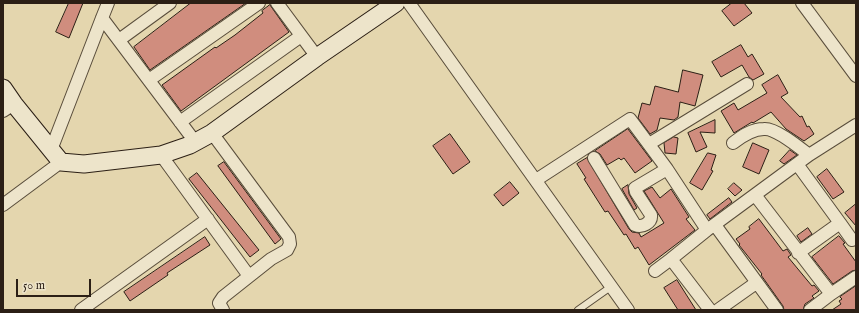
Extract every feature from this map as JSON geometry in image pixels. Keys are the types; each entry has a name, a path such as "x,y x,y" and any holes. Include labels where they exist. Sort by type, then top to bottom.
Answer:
{"street":[{"path":"3,206 56,156 108,3"},
{"path":"119,40 170,3"},
{"path":"149,80 259,3"},
{"path":"277,3 317,57"},
{"path":"3,88 8,107 56,156 84,164 161,155 196,143 212,133 317,57 396,3"},
{"path":"409,3 628,310"},
{"path":"802,3 856,76"},
{"path":"102,18 196,143"},
{"path":"180,122 301,36"},
{"path":"648,144 747,84"},
{"path":"536,180 630,119 711,227 777,310"},
{"path":"655,271 711,227 809,155 856,125"},
{"path":"733,143 748,133 765,128 788,139 809,155"},
{"path":"212,133 289,237 290,244 286,250 271,259 223,297 219,303 223,310"},
{"path":"161,155 250,276"},
{"path":"594,158 635,225 638,227 646,224 652,218 635,188 667,169"},
{"path":"797,164 852,240"},
{"path":"755,195 830,294"},
{"path":"87,308 208,219"},
{"path":"798,253 840,224"},
{"path":"671,259 710,310"},
{"path":"810,310 830,294 856,277"},
{"path":"718,310 756,283"}],"lane":[{"path":"578,310 612,286"}],"building":[{"path":"69,3 83,3 69,38 56,32"},
{"path":"191,3 246,3 150,70 134,47"},
{"path":"732,3 744,3 752,13 734,26 722,11"},
{"path":"270,5 289,32 181,111 162,85 215,47 216,48 235,35 263,13 262,11"},
{"path":"741,45 748,57 752,54 764,74 753,80 749,77 742,65 721,77 712,62"},
{"path":"683,70 703,75 695,106 680,102 678,117 674,120 660,118 657,130 650,134 638,118 642,103 650,105 655,86 678,92"},
{"path":"778,75 788,93 781,97 800,117 802,116 807,127 809,126 814,134 804,141 786,129 771,112 734,133 721,111 734,103 738,110 767,93 762,85"},
{"path":"715,120 715,133 700,132 707,147 696,152 688,133"},
{"path":"628,129 652,161 635,173 624,158 621,160 619,158 607,165 600,154 595,151"},
{"path":"450,134 470,162 453,174 433,146"},
{"path":"674,137 678,138 676,154 665,153 664,143"},
{"path":"753,143 769,150 759,174 743,167"},
{"path":"790,150 797,155 784,164 780,161"},
{"path":"708,153 716,155 711,170 713,171 702,190 690,183"},
{"path":"587,158 632,232 639,233 641,237 664,223 644,191 652,187 660,198 671,189 689,217 686,219 695,230 649,265 638,247 635,249 626,234 624,235 608,211 605,212 584,179 586,178 577,164"},
{"path":"224,162 281,239 275,244 218,166"},
{"path":"827,169 844,192 833,199 817,177"},
{"path":"197,173 259,250 250,257 189,179"},
{"path":"510,182 519,193 503,206 494,195"},
{"path":"734,183 742,190 735,196 728,189"},
{"path":"628,185 629,194 637,208 634,210 622,189"},
{"path":"729,198 732,202 710,219 707,215"},
{"path":"856,204 856,226 845,213"},
{"path":"759,219 783,251 787,249 791,255 788,257 812,286 814,285 819,291 812,296 814,298 805,304 803,310 784,310 783,306 761,275 762,274 736,239 750,229 749,227"},
{"path":"808,228 812,234 801,242 797,236"},
{"path":"839,236 856,262 856,270 852,271 833,284 812,257"},
{"path":"205,237 210,245 167,273 168,275 130,301 124,292"},
{"path":"677,280 696,310 678,310 664,288"},
{"path":"856,286 856,310 832,310 841,304 839,301 842,299 840,297"}]}
